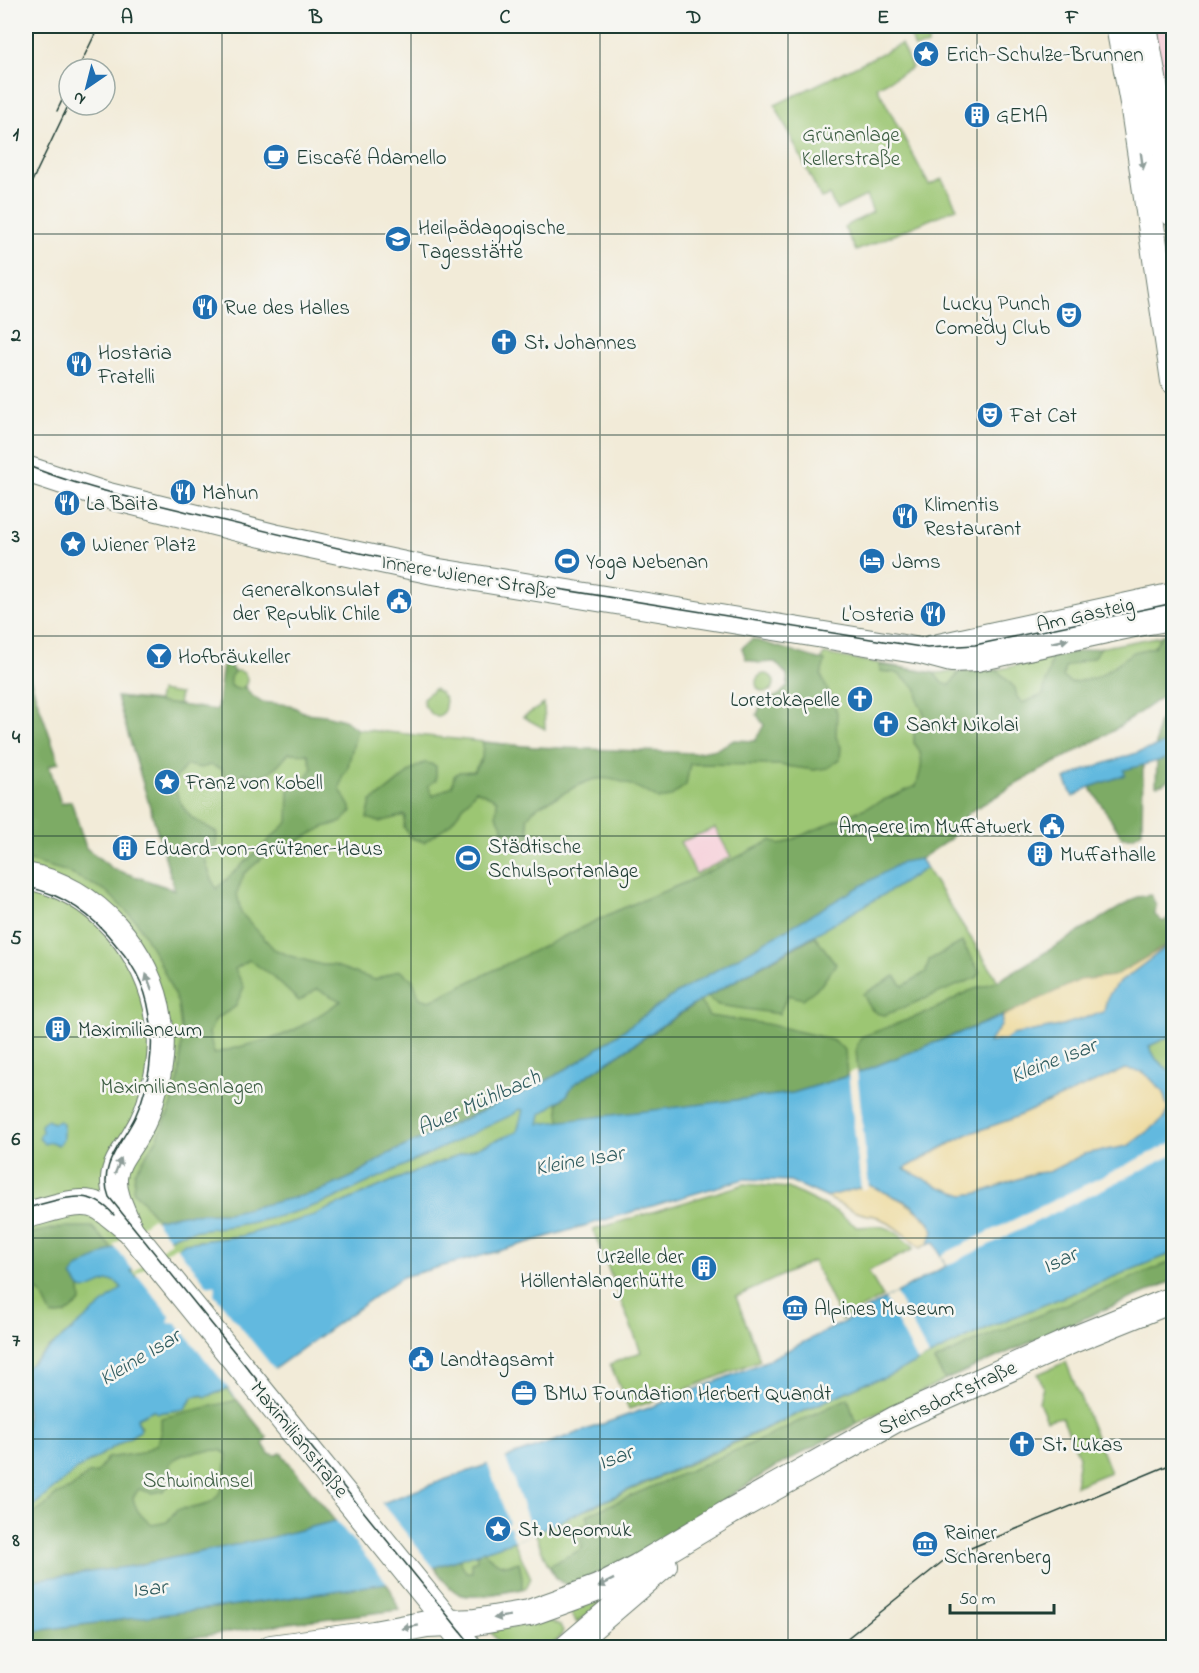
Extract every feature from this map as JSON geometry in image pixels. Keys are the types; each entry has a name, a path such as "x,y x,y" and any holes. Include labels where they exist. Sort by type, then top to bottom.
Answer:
{"main road":[{"path":"1119,26 1133,103 1173,381"},
{"path":"1144,26 1166,153 1173,214"},
{"name":"Innere Wiener Straße","path":"26,469 105,495 360,557 433,571 921,651 951,659 977,658 1000,644"},
{"name":"Am Gasteig","path":"1000,644 1173,596"},
{"name":"Am Gasteig","path":"1000,644 1173,617"},
{"path":"26,876 65,889 106,918 139,959 149,978 155,998 160,1033 154,1090 143,1122 117,1166 114,1177 119,1203 127,1226"},
{"path":"26,1215 70,1204 86,1203 97,1206 127,1226"},
{"name":"Maximilianstraße","path":"127,1226 469,1647"},
{"name":"Steinsdorfstraße","path":"271,1647 448,1623 475,1622 529,1613 557,1604 598,1588 628,1572 896,1419 1075,1339 1173,1299"},
{"name":"Steinsdorfstraße","path":"567,1647 730,1512"},
{"path":"557,1604 570,1628 571,1634 567,1647"}],"shaded area":[{"path":"1148,26 1173,26 1173,240 1149,33"},
{"path":"715,828 731,857 696,874 679,842"}],"green space":[{"path":"906,26 929,26 928,45 915,48"},
{"name":"Grünanlage Kellerstraße","path":"901,44 912,68 877,87 929,185 942,179 957,208 856,251 844,227 873,212 866,196 837,210 829,195 821,198 775,105"},
{"name":"Maximiliansanlagen","path":"1173,634 1173,689 1114,730 968,813 950,839 920,859 1015,1011 858,1073 793,1093 541,1124 397,1179 310,1217 241,1236 185,1243 51,1346 26,1368 26,668 59,762 49,766 61,804 71,801 86,848 113,869 175,890 117,697 158,701 160,691 180,694 178,704 187,707 357,729 534,747 695,758 789,755 824,654 934,673 997,670 1051,657","holes":["715,828 731,857 696,874 680,842"]},
{"path":"1174,634 1173,689 1114,730 968,813 950,839 920,859 902,863 677,993 578,1062 541,1084 388,1154 354,1176 318,1192 228,1213 184,1214 157,1219 133,1190 135,1172 157,1139 172,1105 179,1077 182,1038 178,1004 162,967 137,922 106,891 65,871 26,860 26,668 59,762 49,766 61,804 71,801 86,848 113,869 175,890 117,697 217,710 223,664 228,662 234,672 230,683 234,688 245,687 261,702 290,705 305,713 344,720 357,729 347,771 343,775 340,789 352,811 342,822 324,827 289,846 269,852 244,874 237,893 241,913 274,949 322,965 333,965 375,980 399,970 412,979 420,998 430,1001 616,911 689,881 772,840 780,845 916,786 921,769 921,758 914,743 914,732 925,716 918,701 917,689 897,673 880,671 879,665 934,673 942,683 950,685 959,672 997,670 1015,688 1017,697 1022,703 1043,695 1051,657 1101,647 1094,657 1065,667 1063,677 1071,683 1098,677 1134,652 1154,647 1162,635","holes":["289,753 308,754 312,768 304,780 289,789 288,822 216,889 205,857 216,846 217,833 187,813 179,800 173,781 187,765 201,768 211,765 222,769 226,781 237,781 243,773 264,775 274,769","249,960 271,975 299,1001 317,989 341,1001 309,1022 283,1035 214,1054 209,1033 216,1019 235,1007 244,987 235,969"]},
{"path":"752,639 825,661 821,675 837,712 836,737 841,747 840,759 828,768 814,770 779,765 690,764 686,785 670,797 658,799 637,787 620,781 596,779 576,786 534,810 527,818 530,837 519,846 508,837 496,815 497,800 476,790 450,824 424,842 411,838 404,827 405,815 380,822 367,818 371,801 421,764 436,766 436,780 428,786 433,796 452,786 454,776 459,772 474,771 482,758 483,742 534,747 694,753 717,749 734,740 755,741 764,725 757,715 761,704 779,695 788,686 787,675 775,662 758,663 746,659 742,648"},
{"path":"234,671 242,671 247,676 245,687 234,689 229,684 229,676"},
{"path":"765,674 771,677 774,683 771,689 765,692 759,689 756,683 759,677"},
{"path":"434,689 446,700 444,712 439,716 432,715 424,705 423,698"},
{"path":"544,704 545,729 523,717"},
{"path":"1173,705 1173,741 1156,747 1158,723"},
{"path":"1173,757 1173,777 1156,785 1157,761"},
{"path":"1143,764 1142,831 1133,837 1122,837 1090,787 1124,775 1123,770"},
{"path":"1151,895 1156,905 1155,915 1163,922 1173,914 1173,942 1114,976 1080,980 1014,1011 858,1073 856,1049 861,1037 931,1011 969,991 998,981 1137,897"},
{"path":"815,936 836,964 821,985 803,999 788,995 779,1014 718,1005 707,997"},
{"path":"962,942 979,971 978,977 885,1015 871,1009 863,994 895,976 903,986 926,972 929,960"},
{"path":"700,1001 709,1016 767,1024 834,1041 845,1050 847,1076 793,1093 560,1122 558,1103 573,1085"},
{"path":"1173,1035 1173,1074 1156,1059 1149,1046"},
{"path":"745,1184 788,1188 837,1212 857,1227 876,1226 894,1231 914,1249 868,1271 883,1297 841,1320 813,1261 736,1297 760,1360 669,1396 629,1409 610,1364 641,1352 593,1230"},
{"path":"64,1227 92,1227 113,1249 72,1276 80,1288 81,1302 66,1314 52,1316 42,1295 26,1283 26,1234"},
{"path":"1173,1253 1173,1281 945,1380 837,1433 770,1470 631,1559 569,1585 562,1583 547,1564 535,1532 865,1383 884,1378 991,1326"},
{"path":"1173,1261 1173,1281 945,1380 934,1361 980,1339"},
{"path":"1066,1362 1110,1472 1075,1486 1079,1456 1062,1417 1047,1420 1039,1402 1043,1387 1038,1374"},
{"name":"Schwindinsel","path":"228,1389 267,1437 263,1444 269,1454 281,1453 335,1521 26,1581 26,1512 76,1470 140,1431 141,1427 136,1418 153,1409 158,1413 185,1409 193,1397 219,1393"},
{"path":"848,1398 856,1424 770,1470 631,1559 569,1585 562,1583 555,1576 550,1565 582,1549 579,1527 589,1523 587,1515 762,1439"},
{"name":"Schwindinsel","path":"237,1400 267,1437 263,1444 269,1454 281,1453 335,1521 273,1537 133,1566 26,1581 26,1519 56,1495 70,1489 88,1474 97,1473 107,1458 141,1453 157,1444 161,1433 161,1418","holes":["214,1450 227,1454 223,1484 220,1492 210,1503 177,1509 167,1522 152,1525 137,1509 133,1497 139,1489 152,1493 163,1491 173,1481 175,1476 169,1465 173,1460 185,1454"]},
{"path":"514,1541 531,1578 526,1588 466,1596 452,1589 434,1567"},
{"path":"483,1551 495,1561 503,1564 519,1562 522,1589 481,1596 466,1596 452,1589 434,1567 459,1559 466,1572 472,1572 472,1562 477,1560 477,1553"},
{"path":"386,1583 399,1610 297,1622 124,1648 26,1647 26,1632 282,1599"},
{"path":"601,1597 604,1601 577,1623 568,1608"},
{"path":"549,1621 560,1625 563,1631 553,1643 538,1648 503,1648 489,1630"}],"sand":[{"path":"1173,942 1115,986 1107,998 1104,1012 1060,1026 1013,1035 1005,1040 987,1043 1001,1026 1003,1016 1080,980 1114,976"},
{"path":"1125,1069 1143,1072 1151,1079 1163,1092 1168,1109 1165,1118 1128,1146 1084,1154 1049,1172 1035,1173 979,1193 964,1195 940,1187 904,1169 968,1134 1009,1120"},
{"path":"869,1185 905,1203 928,1221 934,1230 928,1244 920,1248 884,1220 862,1214 826,1197"}],"water":[{"path":"1173,741 1173,757 1124,770 1125,775 1087,788 1073,797 1065,779 1085,770"},
{"path":"920,859 926,868 691,1006 573,1085 567,1095 541,1114 539,1124 793,1093 858,1073 1003,1016 1001,1026 988,1043 1005,1040 1012,1035 1060,1026 1104,1012 1107,998 1115,986 1173,942 1173,1035 1149,1046 1156,1059 1173,1074 1173,1253 991,1326 884,1378 865,1383 514,1541 386,1583 282,1599 26,1632 26,1581 133,1566 273,1537 335,1521 662,1403 762,1363 842,1323 946,1266 934,1242 928,1244 934,1230 926,1218 909,1203 869,1185 826,1197 790,1181 744,1179 402,1277 235,1397 228,1389 206,1397 202,1395 193,1397 185,1409 157,1413 153,1410 137,1418 140,1431 76,1470 26,1512 26,1368 122,1288 118,1283 109,1281 84,1290 72,1276 76,1269 113,1249 157,1219 184,1214 228,1213 318,1192 354,1176 388,1154 541,1084 578,1062 677,993 902,862","holes":["1125,1069 1143,1072 1151,1079 1163,1092 1168,1109 1165,1118 1128,1146 1084,1154 1049,1172 1035,1173 979,1193 964,1195 940,1187 904,1169 968,1134 1009,1120","519,1109 523,1110 517,1132 397,1179 310,1217 241,1236 185,1243 137,1277 131,1271 156,1247 181,1233 261,1221 331,1200 514,1114"]},
{"path":"47,1120 53,1123 60,1121 63,1124 63,1140 58,1145 51,1142 44,1144 39,1138 42,1132 41,1125"}],"pier":[{"path":"857,1070 869,1188 861,1190 848,1073"},
{"path":"1173,1142 1173,1155 946,1266 941,1255"},
{"path":"153,1218 171,1241 135,1271 137,1273 176,1246 207,1285 216,1286 214,1294 276,1371 237,1399 177,1324 168,1323 170,1316 113,1245"},
{"path":"896,1293 929,1356 918,1362 885,1299"},
{"path":"505,1456 533,1534 515,1541 510,1527 498,1531 496,1528 509,1523 487,1462"},
{"path":"380,1501 435,1569 389,1585 334,1518"}],"tram line":[{"path":"84,57 99,26"},
{"path":"26,194 63,117"},
{"path":"26,465 66,480 129,497 433,569 927,648 975,645 1174,603"},
{"path":"26,887 64,900 98,925 130,963 141,983 146,999 151,1033 146,1086 135,1117 109,1165 106,1175 109,1197 474,1648"},
{"path":"26,1208 61,1199 83,1197 94,1200 114,1215"},
{"path":"835,1648 947,1558 1174,1463"}],"place":[{"name":"Erich-Schulze-Brunnen","path":"926,54"},
{"name":"GEMA","path":"977,115"},
{"name":"Eiscafé Adamello","path":"276,157"},
{"name":"Heilpädagogische Tagesstätte","path":"398,239"},
{"name":"Rue des Halles","path":"205,307"},
{"name":"Lucky Punch Comedy Club","path":"1069,315"},
{"name":"St. Johannes","path":"504,342"},
{"name":"Hostaria Fratelli","path":"79,364"},
{"name":"Fat Cat","path":"990,415"},
{"name":"Mahun","path":"183,492"},
{"name":"La Baita","path":"67,503"},
{"name":"Klimentis Restaurant","path":"905,516"},
{"name":"Wiener Platz","path":"73,544"},
{"name":"Yoga Nebenan","path":"567,561"},
{"name":"Jams","path":"872,561"},
{"name":"Generalkonsulat der Republik Chile","path":"399,601"},
{"name":"L'Osteria","path":"933,614"},
{"name":"Hofbräukeller","path":"159,656"},
{"name":"Loretokapelle","path":"860,699"},
{"name":"Sankt Nikolai","path":"886,724"},
{"name":"Franz von Kobell","path":"167,782"},
{"name":"Ampere im Muffatwerk","path":"1052,826"},
{"name":"Eduard-von-Grützner-Haus","path":"125,848"},
{"name":"Muffathalle","path":"1040,854"},
{"name":"Städtische Schulsportanlage","path":"468,858"},
{"name":"Maximilianeum","path":"58,1029"},
{"name":"Urzelle der Höllentalangerhütte","path":"704,1268"},
{"name":"Alpines Museum","path":"795,1308"},
{"name":"Landtagsamt","path":"421,1359"},
{"name":"BMW Foundation Herbert Quandt","path":"524,1393"},
{"name":"St. Lukas","path":"1022,1444"},
{"name":"St. Nepomuk","path":"498,1529"},
{"name":"Rainer Scharenberg","path":"925,1544"}],"water label":[{"name":"Kleine Isar","path":"1053,1059"},
{"name":"Auer Mühlbach","path":"478,1101"},
{"name":"Kleine Isar","path":"579,1159"},
{"name":"Isar","path":"1059,1259"},
{"name":"Kleine Isar","path":"139,1356"},
{"name":"Isar","path":"615,1456"},
{"name":"Isar","path":"149,1587"}]}
